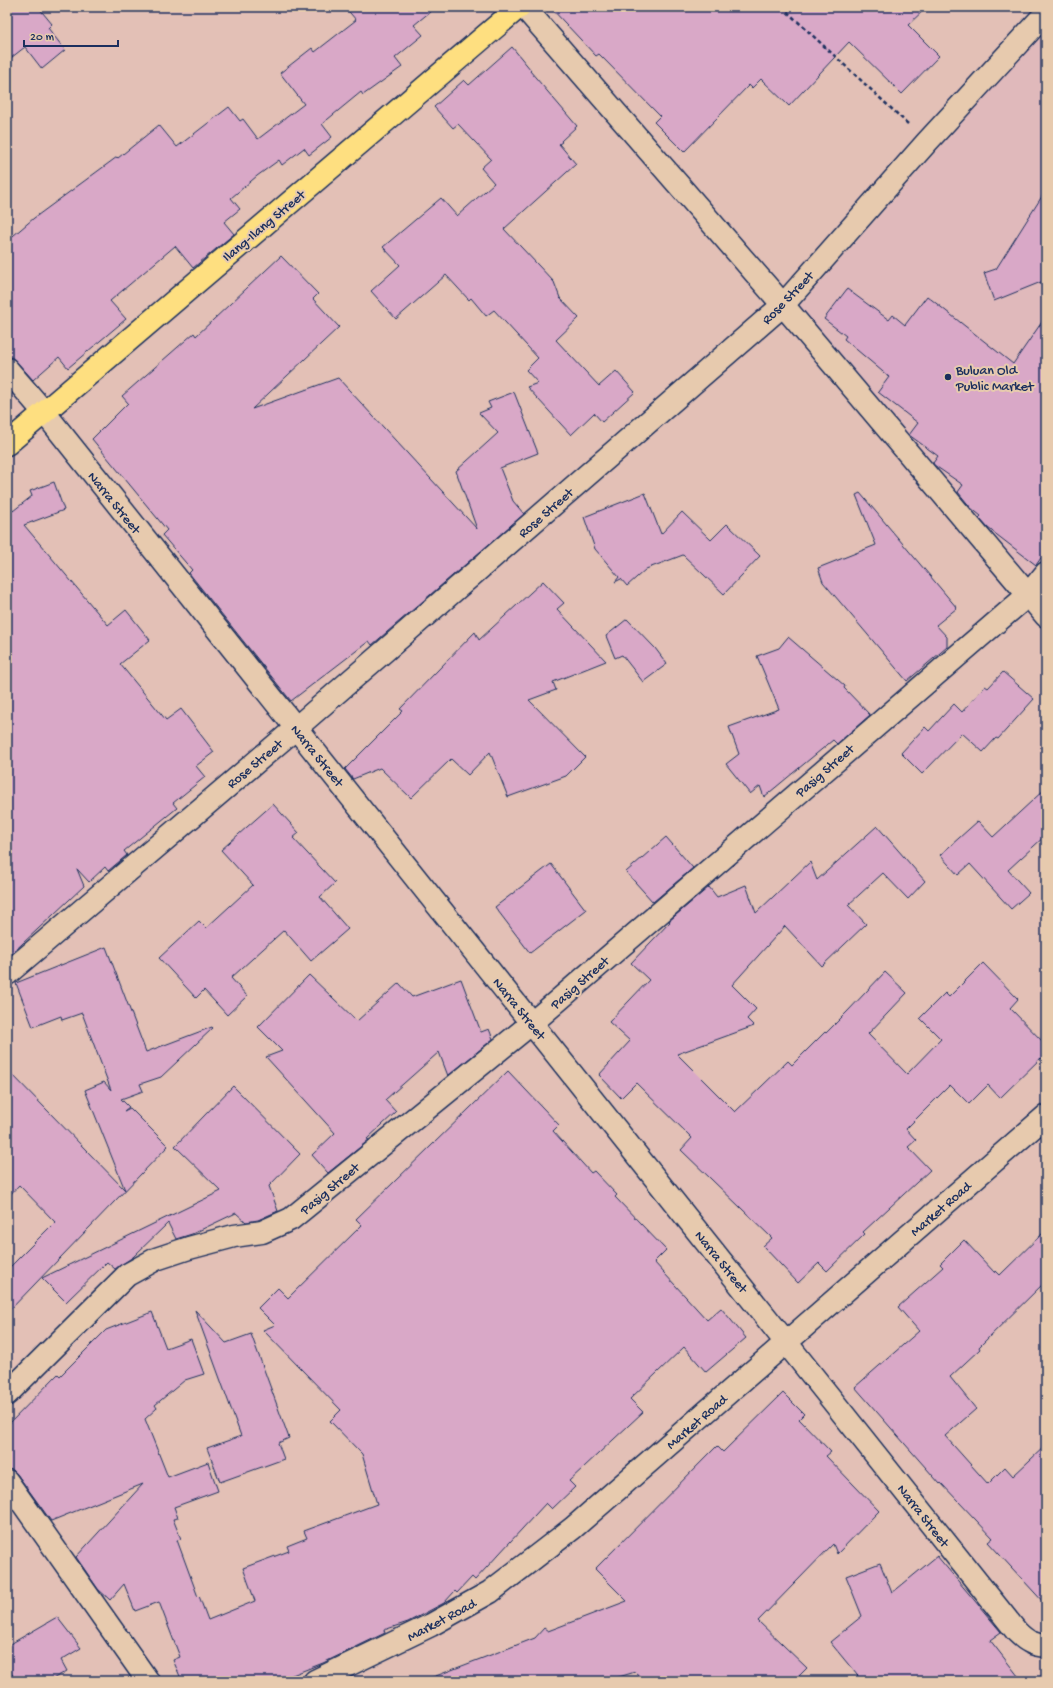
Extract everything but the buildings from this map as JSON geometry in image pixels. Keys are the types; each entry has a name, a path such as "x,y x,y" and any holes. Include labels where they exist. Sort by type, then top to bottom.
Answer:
{"main road":[{"name":"Ilang-Ilang Street","path":"7,444 519,7"}],"street":[{"path":"524,7 783,305 1046,616"},
{"name":"Rose Street","path":"7,974 296,728 783,305 927,142 1046,13"},
{"name":"Narra Street","path":"7,369 44,412 1017,1632 1026,1640 1040,1645"},
{"name":"Pasig Street","path":"7,1394 127,1275 156,1259 189,1248 234,1236 262,1232 291,1219 532,1023 1028,595 1046,573"},
{"name":"Market Road","path":"315,1681 431,1625 490,1592 574,1528 1046,1116"},
{"path":"7,1481 148,1681"}],"path":[{"path":"782,7 927,142"}],"shaded area":[{"name":"Buluan Old Public Market","path":"1046,28 1046,608 795,311"}],"place":[{"name":"Buluan Old Public Market","path":"948,377"}]}
